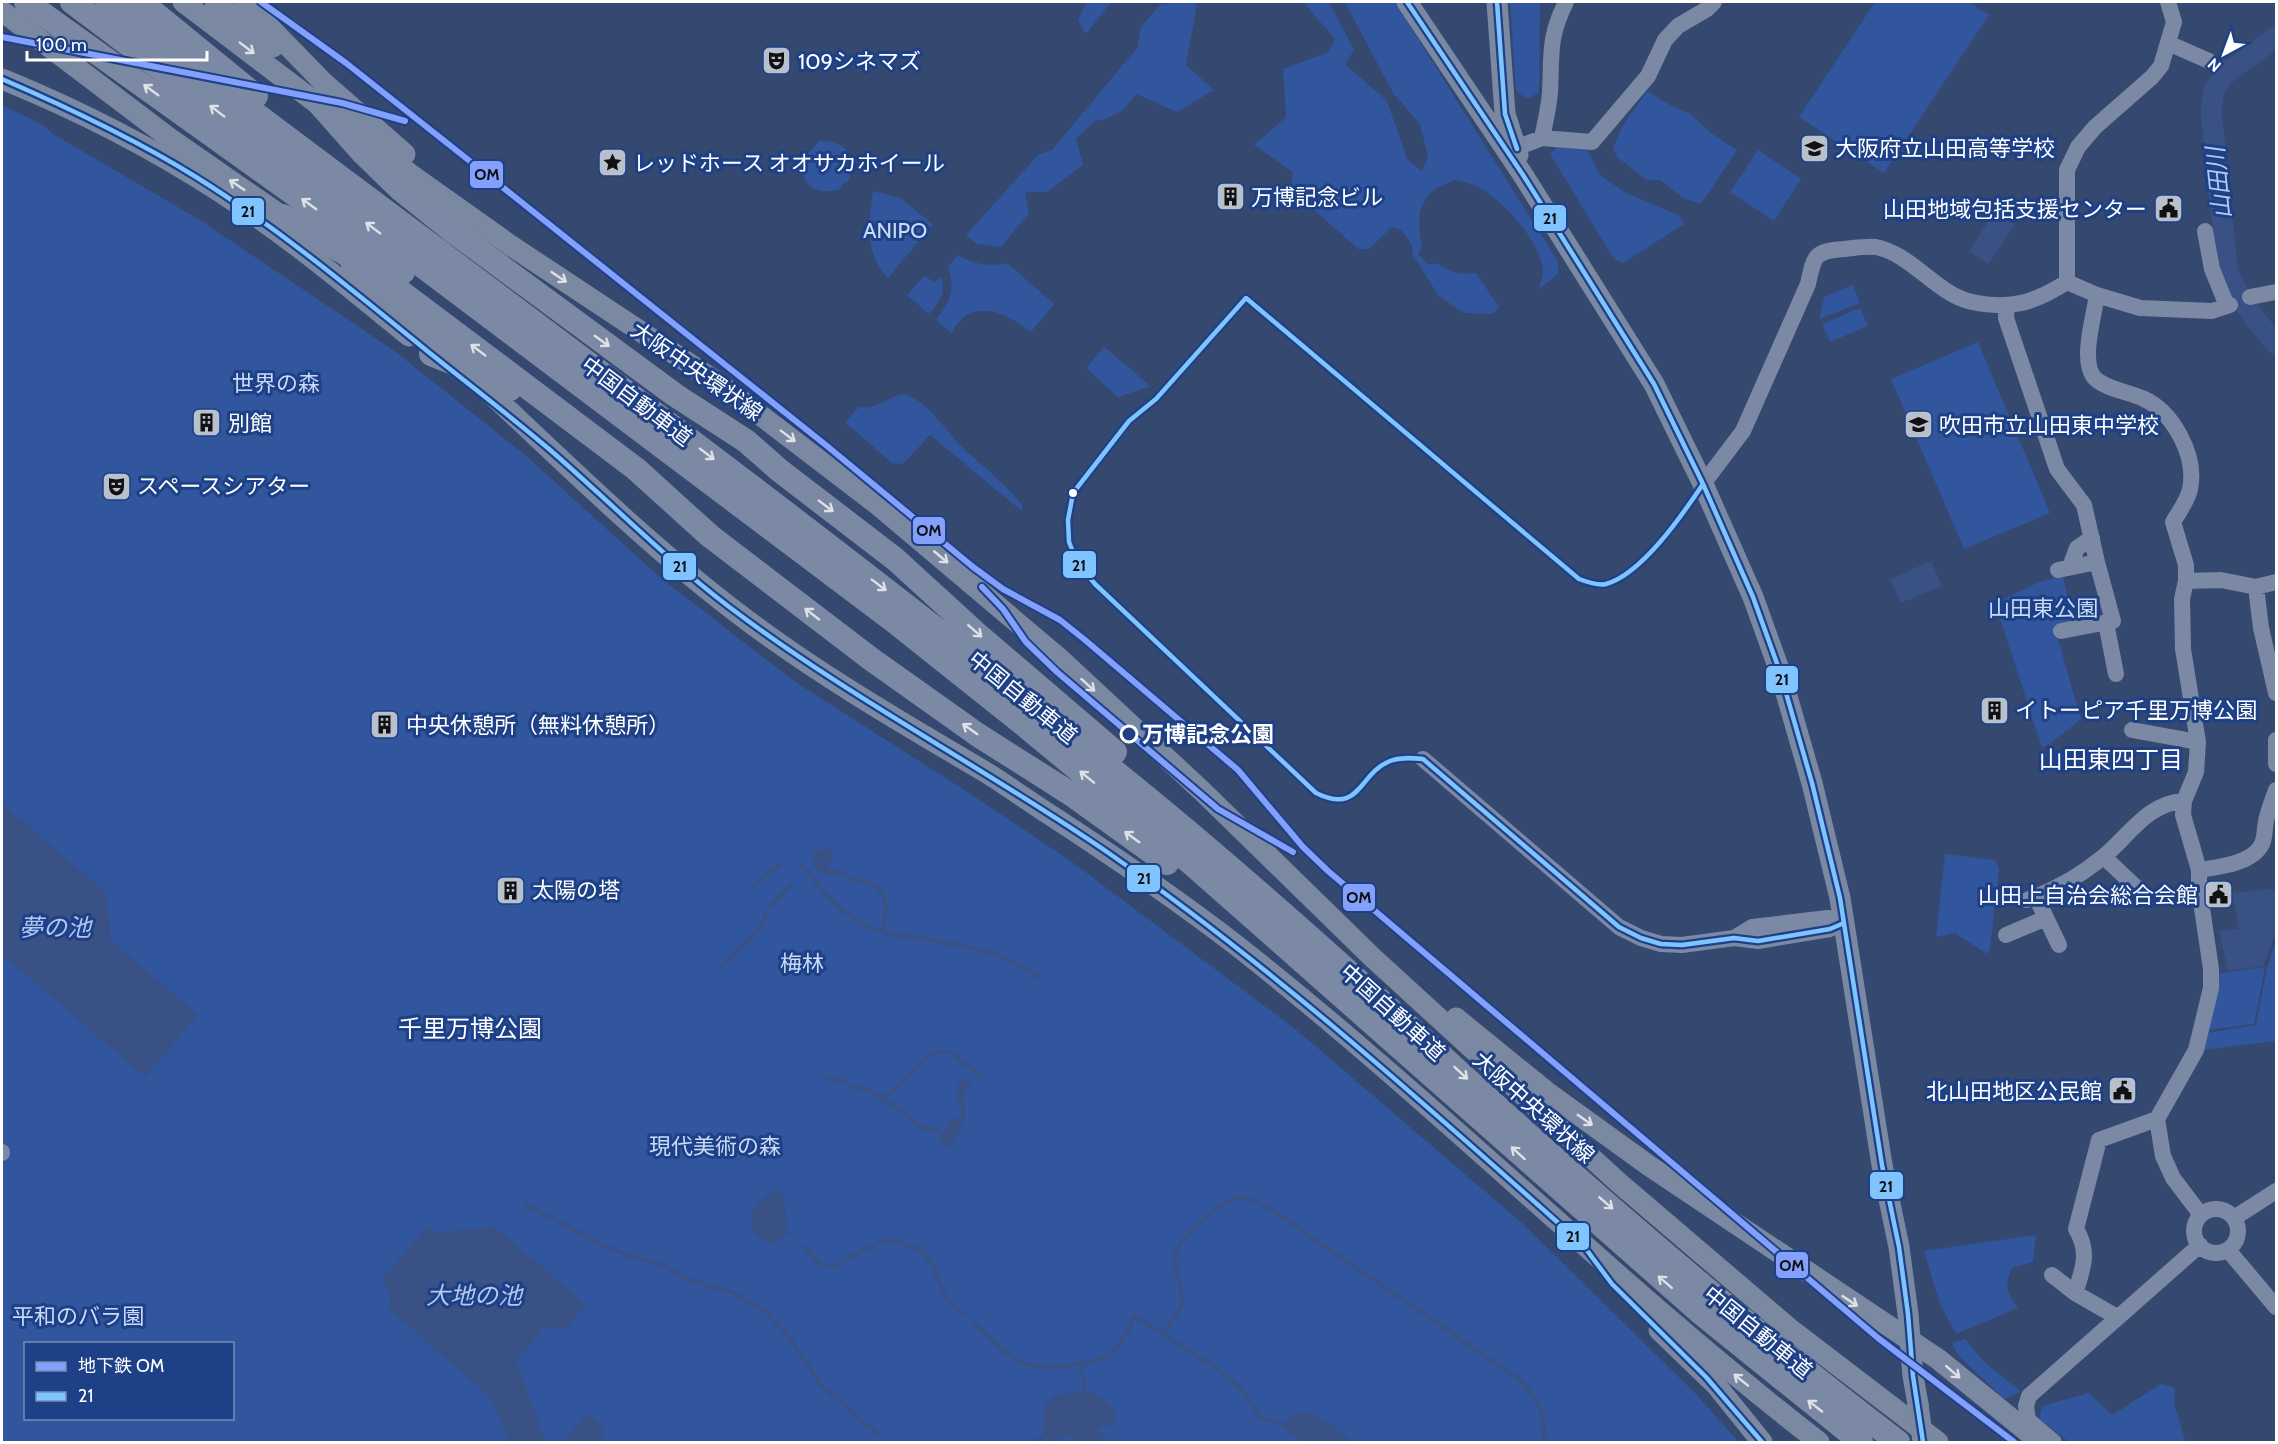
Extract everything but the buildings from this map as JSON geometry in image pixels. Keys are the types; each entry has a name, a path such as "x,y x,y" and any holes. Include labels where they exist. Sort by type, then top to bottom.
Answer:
{"highway":[{"path":"26,2 587,404 755,516"},
{"name":"中国自動車道","path":"72,2 899,625 1535,1140 1662,1252 1805,1371 1898,1443"},
{"name":"中国自動車道","path":"106,2 594,368 1011,687 1168,816 1382,1016 1538,1171 1702,1314 1861,1443"},
{"path":"141,2 298,130 537,315 594,368"},
{"path":"316,101 380,170 450,230 675,395 746,441 779,470 895,559 976,633 1208,832 1331,949 1382,1016"},
{"path":"284,216 397,289 636,469 710,536"},
{"path":"431,354 488,376 515,392 908,685 978,735 1071,794 1151,850 1346,1004 1382,1016"}],"main road":[{"name":"大阪中央環状線","path":"183,2 413,176 510,245 717,382 905,526 1025,628 1127,721 1372,957 1517,1092 1700,1254 1831,1362 1936,1443"},
{"path":"215,2 287,60 316,101"},
{"path":"245,2 324,83 510,245"},
{"path":"1407,2 1523,175 1654,384 1703,484 1752,597 1780,672 1812,783 1844,922 1882,1165 1899,1247 1910,1341 1924,1408 1936,1443"},
{"path":"1497,2 1505,114 1523,175"},
{"path":"2,10 153,126 284,216 393,304 657,547 720,600 782,646 881,711 1000,782 1110,854 1234,944 1373,1058 1694,1342 1819,1443"},
{"path":"2,79 139,143 220,192 336,277 561,460"},
{"path":"1372,957 1437,1004 1596,1128 1693,1196 1938,1359 2040,1443"},
{"path":"1583,1245 1596,1267 1613,1286 1716,1385 1762,1443"},
{"path":"1994,1406 2018,1443"},
{"path":"1923,1443 1924,1408"}],"street":[{"path":"1542,138 1550,94 1550,51 1555,24 1566,2"},
{"path":"1516,148 1542,138 1592,142 1648,76 1665,40 1678,26 1707,9 1714,2"},
{"path":"2067,282 2067,170 2078,147 2095,127 2152,77 2161,66 2174,22 2168,2"},
{"path":"2168,43 2209,61"},
{"path":"2067,282 2097,295 2140,308 2212,311 2228,305 2212,270 2205,231"},
{"path":"1703,484 1743,431 1808,284 1814,258 1823,250 1875,247 1890,252 1957,296 1971,302 2007,305 2027,303 2045,296 2067,282"},
{"path":"2250,297 2277,292"},
{"path":"2097,295 2087,361 2093,377 2161,408 2176,429 2186,451 2192,473 2190,491 2173,522 2186,565 2186,581 2182,599 2183,649 2198,742 2196,772 2184,801 2183,815 2199,870 2199,888 2211,969 2211,988 2196,1050 2157,1119 2163,1155 2173,1178 2201,1215"},
{"path":"2007,305 2006,318 2057,470 2084,505 2113,621 2061,631"},
{"path":"2092,538 2077,548 2064,569 2097,562"},
{"path":"2186,581 2222,580 2256,587 2277,582"},
{"path":"2256,587 2261,628 2277,693"},
{"path":"2106,623 2116,651 2116,674"},
{"path":"2132,730 2198,742"},
{"path":"2277,740 2277,764"},
{"path":"1423,759 1619,927 1641,938 1661,944 1682,945 1734,938 1752,927 1828,918 1844,922"},
{"path":"2199,870 2221,867 2247,858 2260,847 2266,832 2266,819 2277,790"},
{"path":"2059,945 2046,918 2032,899 2068,881 2104,857 2146,815 2172,801 2184,801"},
{"path":"2104,857 2141,892"},
{"path":"2006,935 2046,918"},
{"path":"2075,1293 2085,1262 2082,1238 2076,1229 2099,1140 2157,1119"},
{"path":"2234,1218 2277,1191"},
{"path":"2214,1209 2222,1210 2234,1218 2237,1225 2236,1239 2228,1250 2216,1253 2204,1250 2200,1245 2194,1233 2197,1220 2201,1215 2214,1209"},
{"path":"2054,1443 2028,1420 2027,1400 2040,1384 2200,1245"},
{"path":"2228,1250 2277,1307"},
{"path":"2052,1275 2075,1293 2117,1317"}],"green space":[{"path":"1086,2 1111,2 1086,34 1078,21"},
{"path":"1177,2 1197,4 1186,65 1214,90 1177,112 1136,94 1124,109 1106,119 1095,121 1076,139 1083,165 1047,192 1025,192 1029,213 1001,247 977,244 966,235 1038,155 1052,150 1137,48 1141,27 1160,5"},
{"path":"1303,2 1329,2 1354,50 1345,64 1387,101 1407,159 1422,171 1428,157 1420,124 1393,93 1345,2 1395,2 1558,262 1558,274 1539,289 1543,275 1542,264 1538,251 1522,226 1502,204 1482,189 1455,180 1435,189 1427,196 1421,209 1419,224 1422,246 1418,254 1429,265 1437,263 1455,272 1476,273 1499,307 1493,314 1463,313 1438,295 1412,253 1412,245 1401,230 1392,227 1369,249 1358,249 1291,189 1293,172 1254,145 1286,117 1283,69 1329,52 1335,39"},
{"path":"1510,2 1540,2 1539,93 1526,99 1516,90"},
{"path":"1875,2 1969,2 1989,15 1884,173 1799,117"},
{"path":"1647,91 1689,113 1711,133 1737,150 1701,204 1683,198 1660,180 1647,180 1617,157 1613,148 1622,127"},
{"path":"2,105 35,121 53,134 200,220 393,350 524,454 662,579 794,681 1072,862 1299,1032 1523,1224 1694,1392 1739,1442 2,1442"},
{"path":"819,141 836,143 848,152 851,158 851,173 848,182 840,189 822,191 815,189 805,179 802,172 804,154 810,152"},
{"path":"1557,147 1587,150 1600,175 1624,192 1680,216 1684,224 1623,263 1614,259 1550,154"},
{"path":"1758,150 1801,179 1774,221 1730,192"},
{"name":"ANIPO","path":"873,191 900,198 933,224 888,278 875,258 870,238"},
{"path":"958,255 981,264 1007,263 1054,304 1031,332 1003,315 979,311 968,314 951,333 936,320 950,295 951,283 948,267"},
{"path":"925,275 934,283 940,276 943,287 939,301 929,314 907,295"},
{"path":"1853,285 1860,303 1819,319 1824,297"},
{"path":"1860,308 1868,326 1830,342 1822,324"},
{"path":"1978,342 2050,513 1964,549 1891,379"},
{"path":"1104,347 1151,386 1118,397 1086,368"},
{"path":"903,394 928,409 961,446 1015,497 1022,505 1022,511 930,435 903,464 892,463 845,422 859,407 871,407"},
{"name":"山田東公園","path":"2063,576 2074,624 2055,630 2081,719 2042,747 1996,607 2000,601 2039,582"},
{"path":"1945,854 1995,860 1999,869 1990,948 1987,954 1955,933 1936,937"},
{"path":"2276,941 2276,1041 2202,1050 2207,1033 2256,1025 2267,968"},
{"path":"2265,967 2254,1024 2207,1030 2216,974"},
{"path":"2036,1235 2033,1262 2012,1268 2008,1280 2009,1293 2018,1308 1956,1334 1940,1304 1924,1251"},
{"path":"1965,1339 1983,1361 2021,1392 2004,1399 1958,1355 1952,1343"},
{"path":"2161,1384 2175,1388 2174,1404 2185,1440 2191,1442 2069,1442 2039,1419 2042,1406 2089,1393 2112,1415"}],"water":[{"path":"1995,211 2015,225 1988,264 1969,251"},
{"path":"1931,561 1942,586 1901,603 1890,579"},
{"name":"夢の池","path":"2,803 106,893 111,940 198,1015 145,1077 2,954"},
{"path":"830,849 831,852 828,867 838,868 845,873 845,876 825,876 812,865 814,852"},
{"path":"2270,889 2276,892 2276,933 2263,966 2228,971 2219,931 2239,929 2232,893"},
{"path":"962,1078 969,1080 971,1085 964,1094 966,1117 950,1148 947,1148 940,1142 940,1136 948,1128 946,1125 962,1115 956,1089"},
{"path":"776,1189 783,1195 786,1230 790,1233 785,1234 776,1244 759,1238 751,1222 756,1207"},
{"name":"大地の池","path":"427,1226 435,1233 494,1226 586,1305 565,1329 545,1327 516,1361 546,1442 509,1442 491,1398 391,1311 389,1287 381,1280"},
{"path":"1085,1390 1109,1404 1116,1414 1117,1420 1112,1425 1100,1427 1098,1430 1108,1442 1083,1442 1070,1436 1054,1441 1047,1439 1043,1433 1044,1407 1054,1396"},
{"path":"1302,1411 1329,1423 1352,1442 1306,1442 1285,1433 1290,1419"},
{"path":"588,1413 607,1430 596,1442 562,1442"}],"waterway":[{"name":"山田川","path":"2276,37 2223,76 2214,90 2211,112 2228,272 2243,302 2276,344"},
{"path":"754,887 779,864"},
{"path":"800,864 836,904 868,927 881,932 964,946 985,952 1005,958 1038,977"},
{"path":"845,875 875,886 881,891 886,910 881,932"},
{"path":"769,908 792,884"},
{"path":"723,965 760,929 766,914"},
{"path":"882,1098 900,1086 928,1056 938,1051 952,1053 981,1077"},
{"path":"824,1076 872,1092 898,1108 924,1129 926,1127 933,1132 936,1128 942,1134"},
{"path":"1163,1333 1181,1305 1181,1291 1174,1264 1177,1250 1191,1231 1212,1212 1232,1199 1246,1198 1266,1206 1516,1377 1536,1399 1543,1421 1545,1442"},
{"path":"525,1204 601,1244 627,1255 660,1264 689,1280 732,1292 766,1312 787,1334 821,1385 880,1436"},
{"path":"805,1247 814,1258 828,1267 833,1267 879,1242 896,1241 919,1249 931,1262 945,1296 965,1315"},
{"path":"974,1323 1020,1362 1051,1367 1091,1362 1109,1354 1124,1337 1134,1316 1220,1370 1244,1393 1261,1418 1286,1425"},
{"path":"1081,1363 1085,1390"},
{"path":"1033,1442 1044,1437"}],"metro line":[{"name":"OM","path":"261,2 346,63 471,162 827,446 973,567 1003,589 1060,620 1085,640 1238,770 1303,847 1328,871 1878,1338 2014,1442"},
{"name":"OM","path":"2,37 342,103 405,121"},
{"name":"OM","path":"982,587 1003,609 1026,642 1057,672 1218,809 1293,852"}],"transit line":[{"name":"21","path":"1407,2 1523,175 1654,384 1703,484 1753,597 1780,672 1812,783 1840,898 1882,1165 1899,1247 1913,1376 1923,1442"},
{"name":"21","path":"1497,2 1505,114 1517,149"},
{"name":"21","path":"2,79 77,113 149,150 196,177 256,217 342,282 534,436 682,569 728,606 774,640 869,702 1063,822 1233,945 1352,1042 1583,1245 1612,1284 1706,1377 1762,1442"},
{"name":"21","path":"1703,484 1660,542 1634,568 1606,584 1596,584 1579,579 1246,298 1156,399 1129,421 1073,493 1068,520 1069,542 1077,562 1095,584 1316,793 1342,799 1351,796 1379,767 1390,761 1402,758 1423,759 1619,927 1641,938 1661,944 1682,945 1734,938 1758,941 1830,929 1844,923"}],"place":[{"name":"109シネマズ","path":"777,61"},
{"name":"大阪府立山田高等学校","path":"1814,148"},
{"name":"レッドホース オオサカホイール","path":"612,163"},
{"name":"万博記念ビル","path":"1230,197"},
{"name":"山田地域包括支援センター","path":"2168,209"},
{"name":"別館","path":"207,423"},
{"name":"吹田市立山田東中学校","path":"1918,425"},
{"name":"スペースシアター","path":"116,486"},
{"name":"イトーピア千里万博公園","path":"1994,710"},
{"name":"中央休憩所（無料休憩所）","path":"385,725"},
{"name":"万博記念公園","path":"1129,734"},
{"name":"太陽の塔","path":"511,890"},
{"name":"山田上自治会総合会館","path":"2219,895"},
{"name":"北山田地区公民館","path":"2123,1091"}],"district":[{"name":"山田東四丁目","path":"2111,760"},
{"name":"千里万博公園","path":"470,1029"}],"park label":[{"name":"世界の森","path":"276,383"},
{"name":"梅林","path":"802,963"},
{"name":"現代美術の森","path":"715,1146"},
{"name":"平和のバラ園","path":"78,1316"}]}
